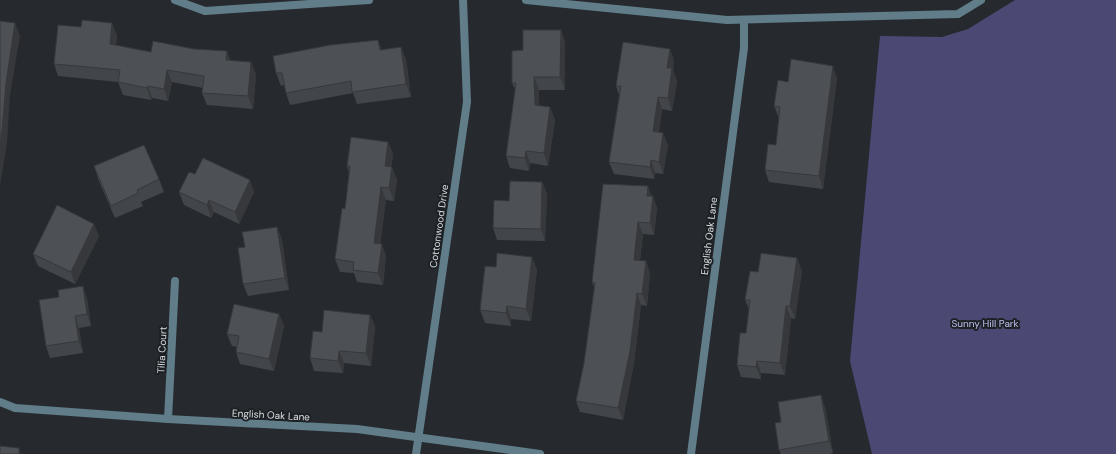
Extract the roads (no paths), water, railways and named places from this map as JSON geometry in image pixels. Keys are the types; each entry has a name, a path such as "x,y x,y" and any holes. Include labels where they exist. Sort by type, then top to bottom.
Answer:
{"street":[{"path":"175,0 205,11 369,0"},
{"name":"Cottonwood Drive","path":"416,454 467,102 462,0"},
{"path":"526,0 727,20 958,14 981,0"},
{"name":"English Oak Lane","path":"691,454 744,48 744,20"},
{"name":"Tilia Court","path":"168,419 175,281"},
{"name":"English Oak Lane","path":"0,402 15,408 168,419 357,429 540,454"}],"park label":[{"name":"Sunny Hill Park","path":"985,323"}]}
